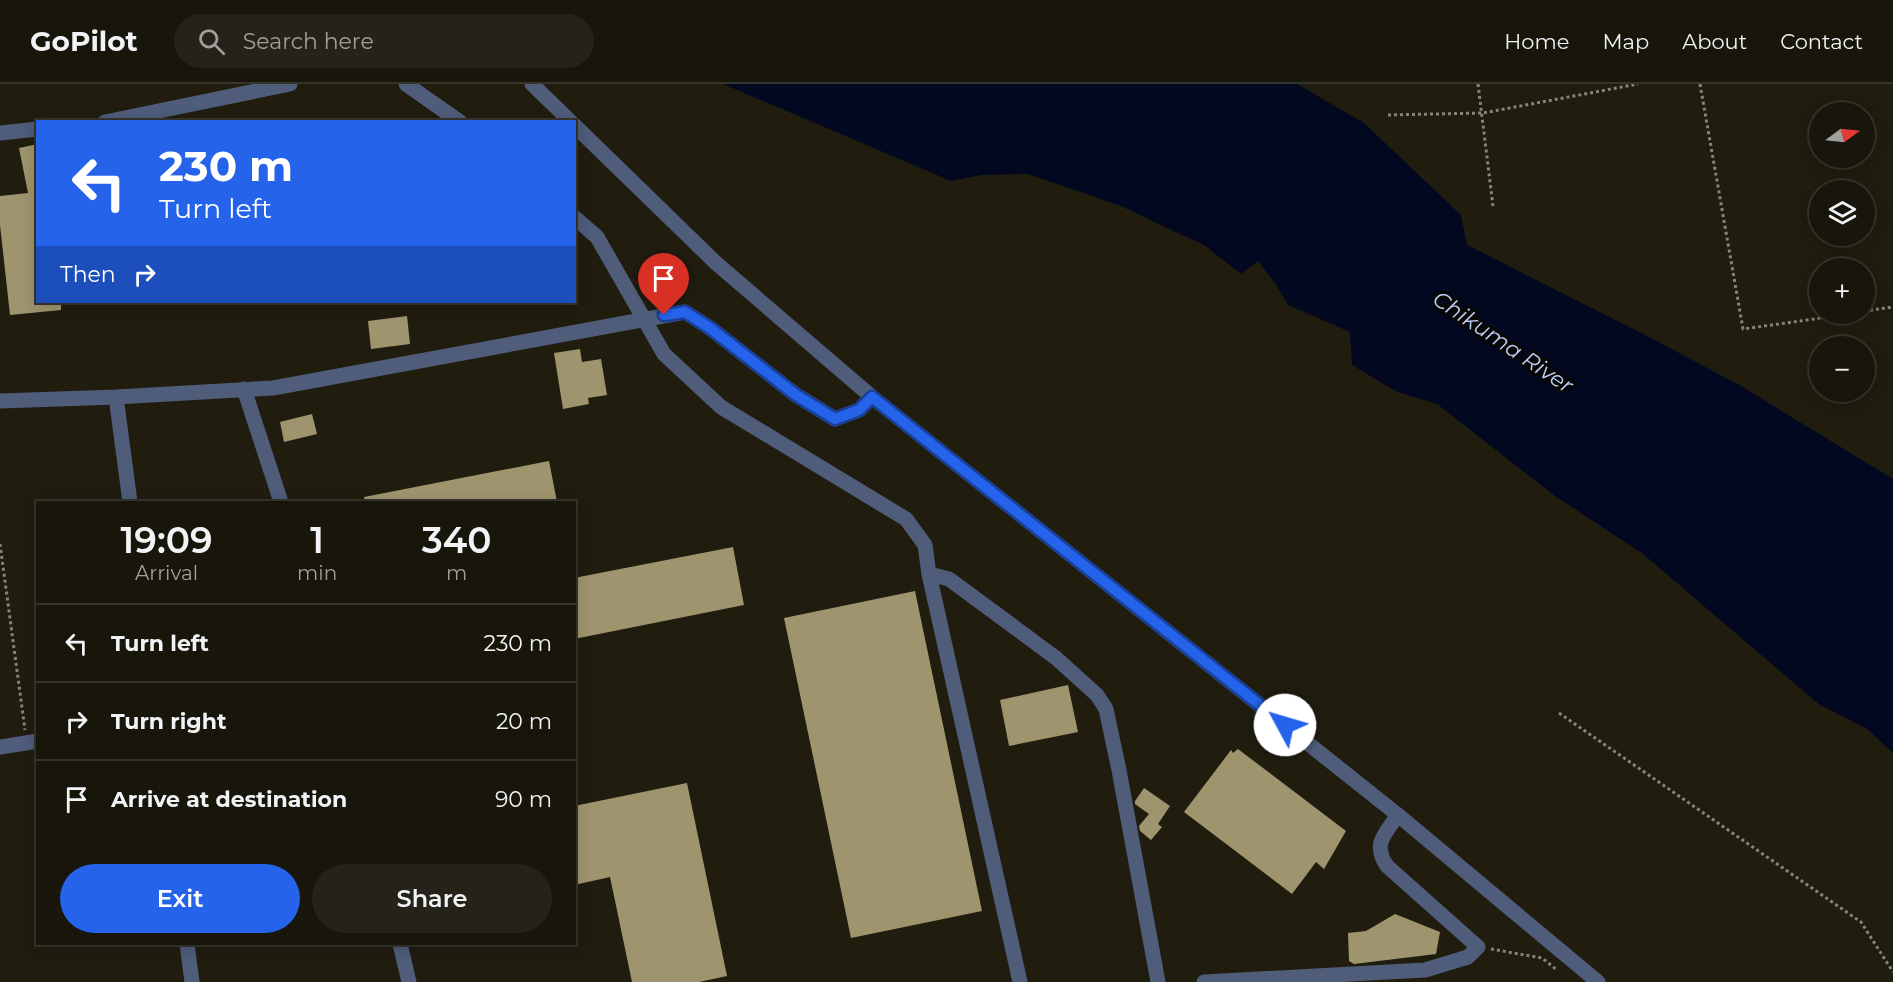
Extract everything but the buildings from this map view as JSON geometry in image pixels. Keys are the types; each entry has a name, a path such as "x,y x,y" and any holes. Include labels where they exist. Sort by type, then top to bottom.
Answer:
{"street":[{"path":"115,120 290,84"},
{"path":"406,84 456,120"},
{"path":"532,84 569,120"},
{"path":"576,127 716,263 872,397 1398,815 1598,982"},
{"path":"0,133 36,129"},
{"path":"576,219 597,237 664,354 721,407 906,519 925,545 929,574 1020,982"},
{"path":"0,401 116,397 273,387 362,373 685,312 710,328 796,395 835,419 859,410 872,397"},
{"path":"244,389 281,501"},
{"path":"116,397 130,501"},
{"path":"929,574 949,579 1056,658 1097,695 1106,709 1158,982"},
{"path":"0,747 32,742"},
{"path":"1204,982 1425,970 1468,957 1478,947 1387,866 1381,856 1379,842 1398,815"},
{"path":"186,945 192,982"},
{"path":"400,945 409,982"}],"path":[{"path":"1478,84 1493,206"},
{"path":"1388,115 1483,113 1638,84"},
{"path":"1700,84 1743,329 1809,320"},
{"path":"1875,309 1893,307"},
{"path":"0,544 32,742"},
{"path":"1559,713 1861,922 1893,972"},
{"path":"1478,947 1542,958 1558,970"}],"water":[{"name":"Chikuma River","path":"723,84 1297,84 1364,123 1461,215 1467,245 1741,386 1893,479 1893,753 1867,729 1820,705 1643,554 1555,496 1437,404 1397,392 1352,365 1350,332 1288,305 1258,261 1241,274 1204,245 1121,206 1028,174 981,175 951,181"}],"route":[{"path":"664,315 685,312 710,328 796,395 835,419 859,410 872,397 1285,725"}]}
